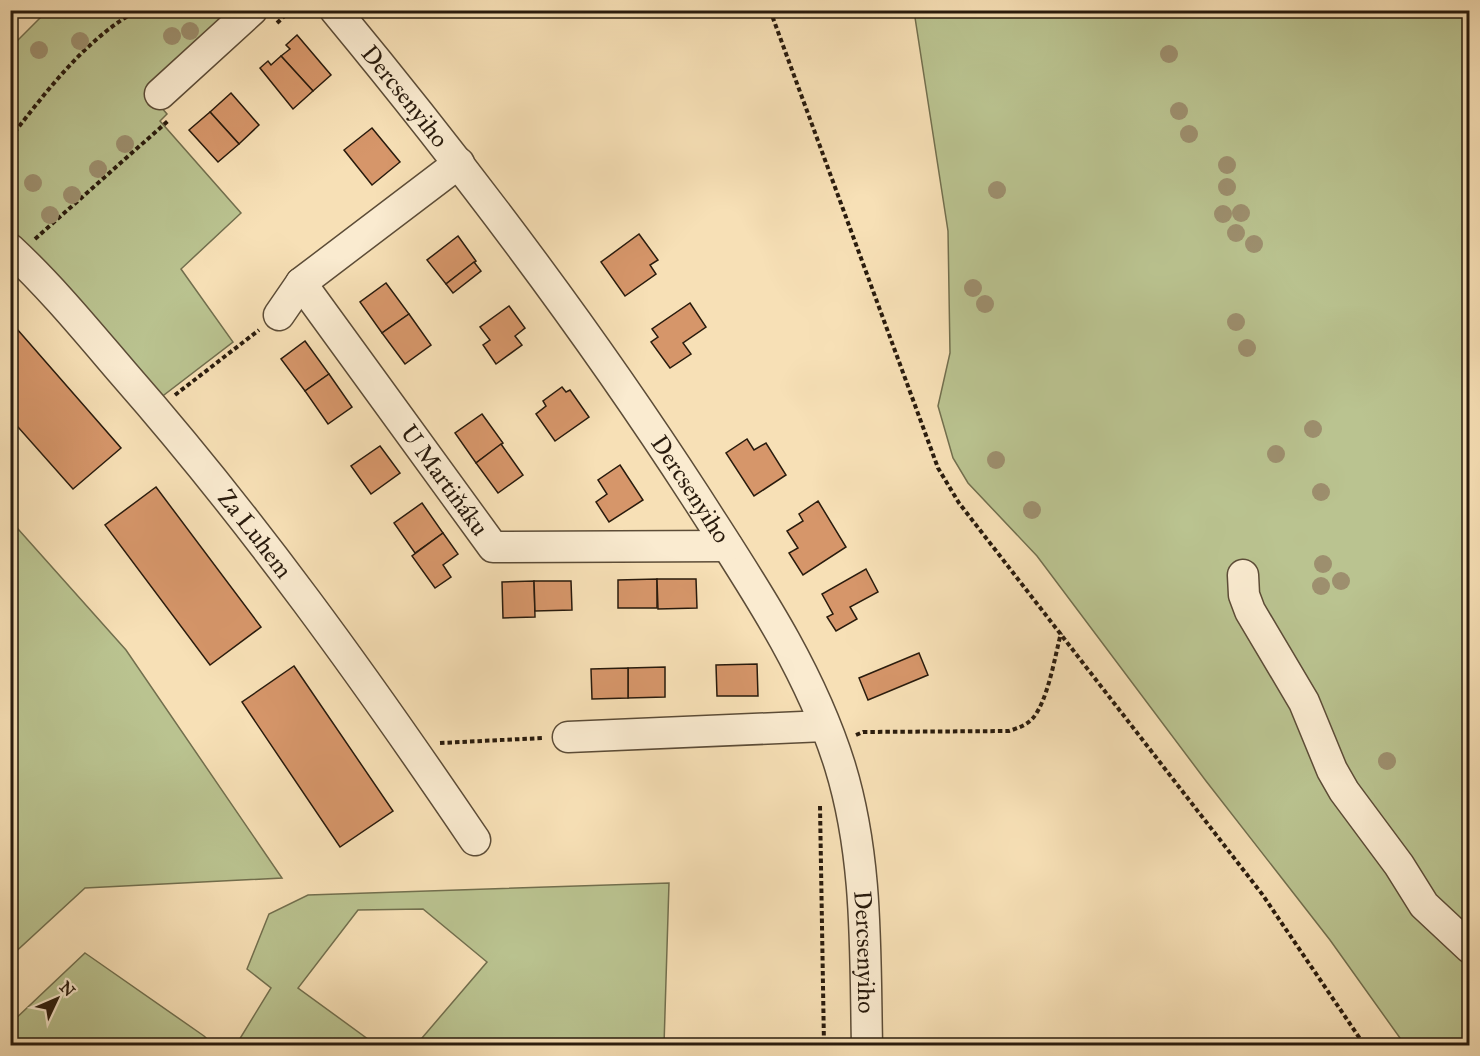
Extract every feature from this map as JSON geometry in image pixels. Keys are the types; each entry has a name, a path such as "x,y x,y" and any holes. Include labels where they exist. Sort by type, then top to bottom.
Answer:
{"street":[{"name":"Dercsenyiho","path":"335,10 459,163 636,405 771,615 804,677 838,731 840,767 859,852 864,900 867,1046"},
{"path":"168,104 263,18"},
{"path":"279,315 301,283 459,163"},
{"name":"Za Luhem","path":"14,252 155,410 249,525 410,744 475,840"},
{"name":"U Martiňáku","path":"301,283 494,547 727,546"},
{"path":"1243,575 1244,595 1250,611 1304,702 1332,770 1344,791 1399,866 1424,905 1470,948"},
{"path":"568,737 838,731"}],"path":[{"path":"10,138 68,67 109,29 138,10"},
{"path":"263,18 291,10"},
{"path":"770,10 938,468 959,503 1262,894 1365,1046"},
{"path":"14,252 168,104"},
{"path":"155,410 279,315"},
{"path":"838,731 1009,731 1023,726 1034,717 1041,704 1061,632"},
{"path":"410,744 568,737"},
{"path":"820,799 824,1046"}],"green space":[{"path":"47,11 238,11 148,92 167,114 160,121 241,213 181,269 233,342 160,398 11,236 11,47"},
{"path":"914,11 1469,11 1469,1045 1405,1045 1330,940 1206,781 1037,556 968,483 953,458 938,406 950,353 948,231"},
{"path":"10,520 126,650 282,878 85,888 11,956"},
{"path":"669,883 664,1045 416,1045 487,962 423,909 358,910 298,988 376,1045 236,1045 271,988 247,969 269,914 308,895"},
{"path":"85,953 214,1045 11,1045 11,1023"}],"building":[{"path":"297,35 331,75 313,91 281,56 290,49 286,45"},
{"path":"281,56 313,91 293,109 260,68 268,61 271,65"},
{"path":"231,93 259,125 239,144 210,112"},
{"path":"210,112 239,144 218,162 189,130"},
{"path":"372,128 400,162 372,185 344,150"},
{"path":"639,234 658,260 650,265 656,274 625,296 601,262"},
{"path":"458,236 476,261 446,284 427,260"},
{"path":"474,262 481,271 453,293 446,284"},
{"path":"386,283 409,314 382,333 360,302"},
{"path":"690,303 706,327 683,343 691,354 670,368 651,342 658,337 652,329"},
{"path":"509,306 525,328 515,336 522,345 496,364 483,345 490,340 480,327"},
{"path":"409,314 431,345 405,364 382,333"},
{"path":"10,321 121,448 73,489 10,418"},
{"path":"305,341 329,374 305,391 281,359"},
{"path":"329,374 352,407 328,424 305,391"},
{"path":"562,387 566,392 570,390 589,417 555,441 536,414 546,406 543,401"},
{"path":"482,414 503,443 476,463 455,433"},
{"path":"747,439 754,450 766,443 786,475 754,496 726,453"},
{"path":"501,444 523,475 498,493 476,463"},
{"path":"380,446 400,473 371,494 351,466"},
{"path":"620,465 643,500 609,522 596,502 607,494 598,480"},
{"path":"156,487 261,627 210,665 105,525"},
{"path":"818,501 846,547 803,575 789,553 798,548 787,531 803,521 799,514"},
{"path":"422,503 443,533 415,553 394,523"},
{"path":"443,533 458,554 443,565 451,577 435,588 412,556"},
{"path":"866,569 878,592 850,607 857,619 836,631 827,617 833,614 822,594"},
{"path":"657,579 657,608 618,608 618,580"},
{"path":"657,579 696,579 697,608 658,609"},
{"path":"534,581 535,617 503,618 502,582"},
{"path":"534,581 571,581 572,610 535,611"},
{"path":"919,653 928,675 868,700 859,678"},
{"path":"757,664 758,696 717,696 716,665"},
{"path":"294,666 393,811 340,847 242,702"},
{"path":"665,667 665,697 628,698 628,668"},
{"path":"628,668 628,698 592,699 591,669"}]}
